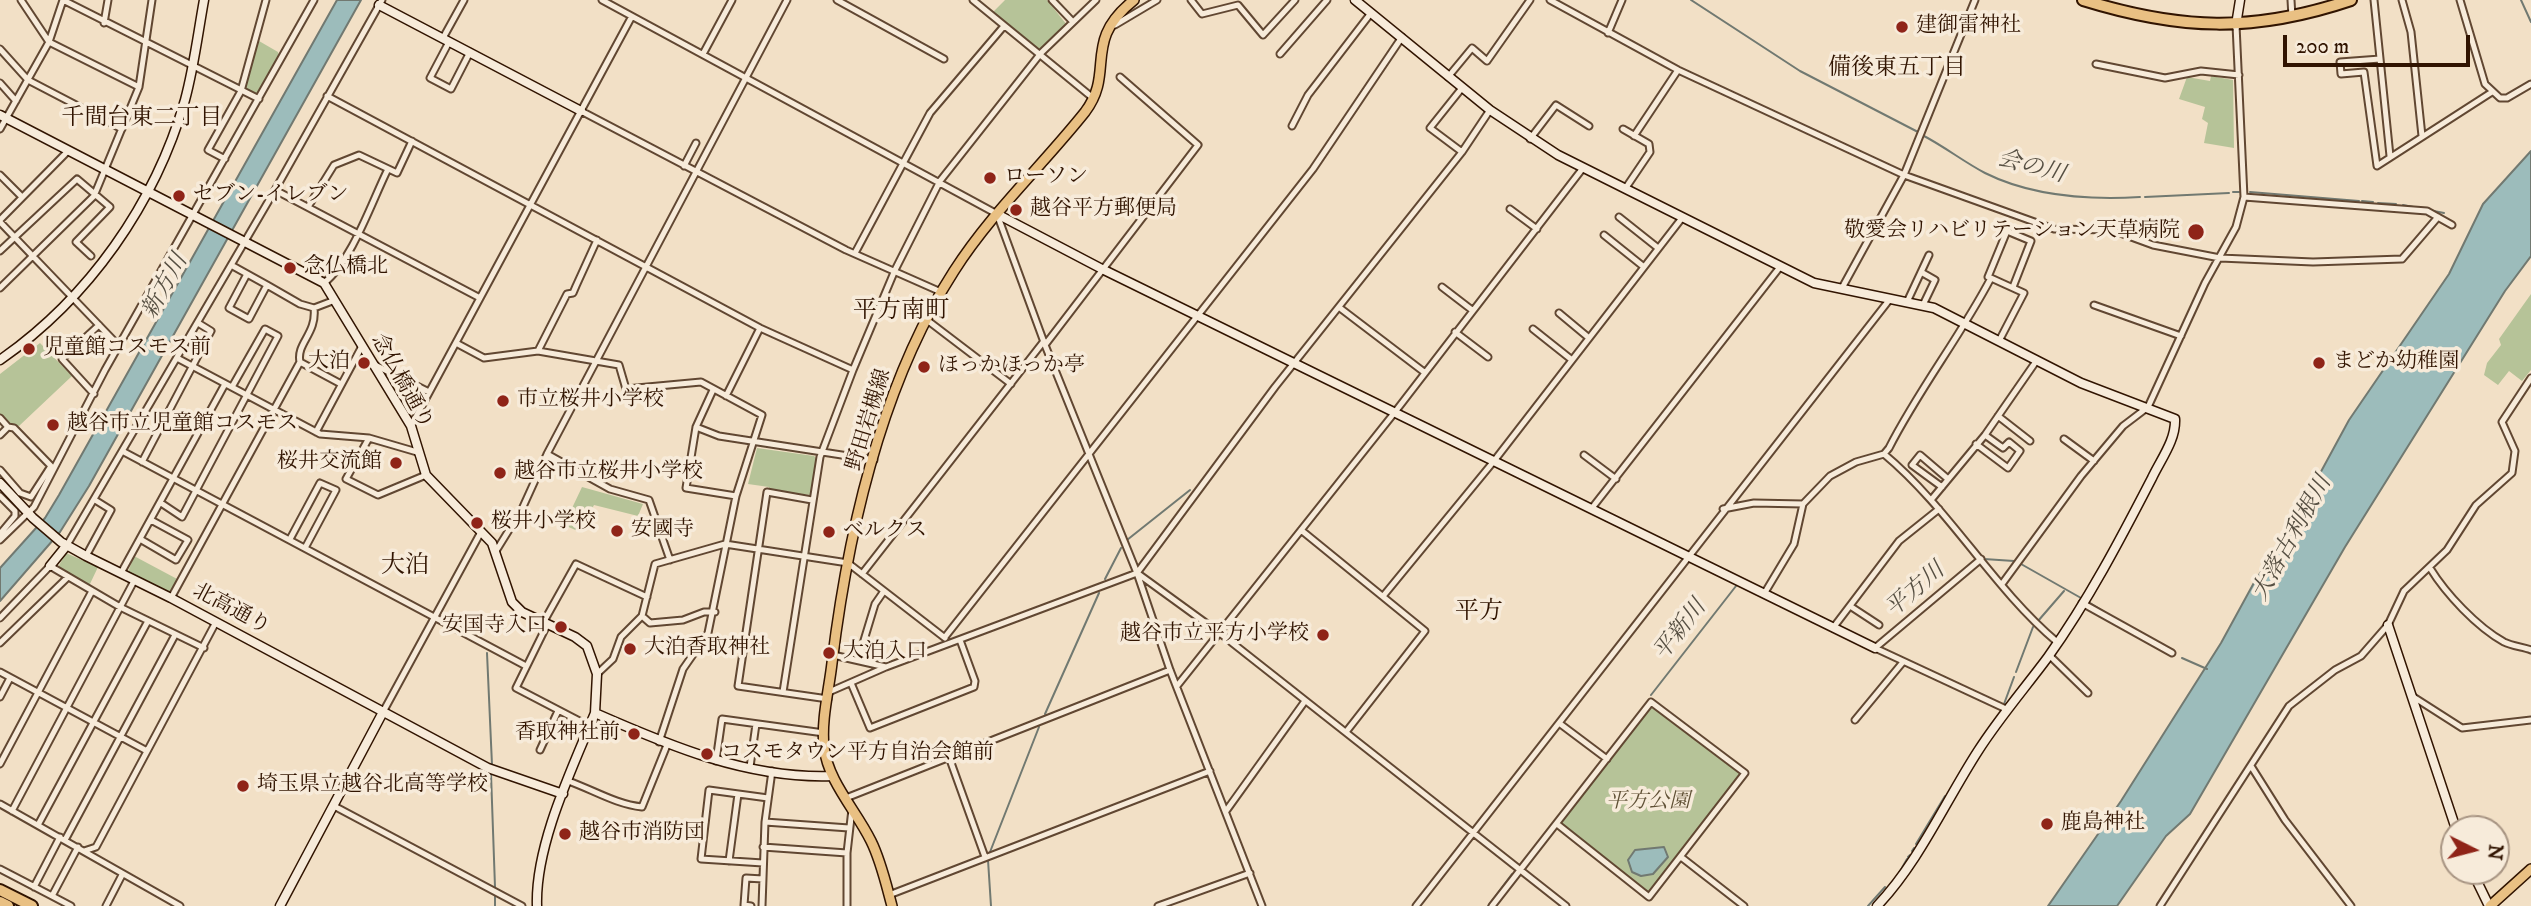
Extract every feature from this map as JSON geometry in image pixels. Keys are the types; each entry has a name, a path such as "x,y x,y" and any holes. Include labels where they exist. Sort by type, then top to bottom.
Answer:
{"highway":[{"path":"2083,0 2165,20 2236,25 2292,17 2351,0"},
{"path":"0,890 33,906"},
{"path":"0,902 8,906"}],"main road":[{"path":"1106,30 1134,0"},
{"name":"野田岩槻線","path":"892,906 878,856 832,776 824,733 848,563 874,460 897,387 927,320 941,292 997,214 1093,98 1106,30"},
{"path":"2490,906 2531,869"}],"street":[{"path":"21,0 49,42 139,87"},
{"path":"0,129 3,117 16,101 49,42 63,0 259,99"},
{"path":"104,23 108,0"},
{"path":"0,288 94,196 139,87 152,0"},
{"path":"0,360 72,298 113,248 148,193 169,146 193,68 204,0"},
{"path":"225,159 208,150 241,91 266,0"},
{"path":"0,540 31,516 119,346 314,0"},
{"path":"464,0 430,78 451,89 470,52"},
{"path":"601,0 1102,269 1833,628 2006,709"},
{"path":"702,54 732,0"},
{"path":"496,551 522,509 547,454 787,0"},
{"path":"837,0 944,59"},
{"path":"973,0 1093,98"},
{"path":"1052,0 1073,22"},
{"path":"783,692 803,555 822,452 895,270 940,181 1041,53 1096,0"},
{"path":"1106,30 1157,0"},
{"path":"1191,0 1202,14 1238,5 1263,35 1295,0"},
{"path":"1280,54 1327,0"},
{"path":"1354,0 1490,110 1530,139 1583,168 1814,283 1923,305 2104,393 2175,419 2172,437 2134,515 2082,603 2049,655 2006,709 1895,887 1877,906"},
{"path":"1448,77 1472,48 1488,61 1530,0"},
{"path":"1550,0 1678,70 1905,175 2054,229 2112,230 2154,244 2220,258 2306,262 2402,259 2438,217"},
{"path":"1608,33 1622,0"},
{"path":"1842,288 1905,175 1975,0"},
{"path":"2002,584 2094,461 2123,426 2148,407 2180,336 2236,226 2244,197 2236,25 2240,0"},
{"path":"2291,0 2292,17"},
{"path":"2374,0 2390,156"},
{"path":"2402,0 2411,32 2423,136"},
{"path":"2460,0 2485,84 2500,98 2507,98 2531,84"},
{"path":"0,618 50,566 95,500 231,265 242,239 275,190 381,2 446,40 696,173 855,253 941,292"},
{"path":"1292,127 1308,95 1371,13"},
{"path":"411,426 631,18"},
{"path":"855,253 930,113 1004,26"},
{"path":"947,640 1313,169 1402,37"},
{"path":"0,48 28,80 122,129"},
{"path":"2364,72 2341,74 2340,62 2380,58"},
{"path":"2364,60 2377,166 2492,92"},
{"path":"2096,64 2165,78 2202,71 2239,75"},
{"path":"1634,136 1678,70"},
{"path":"862,574 1198,145 1120,77"},
{"path":"0,83 16,101"},
{"path":"1462,88 1430,128 1462,152"},
{"path":"327,96 760,328 853,370"},
{"path":"1530,139 1556,105 1589,126"},
{"path":"813,500 767,492 738,685 828,695 947,640 960,640 1138,573 1295,363 1462,152 1490,110"},
{"name":"念仏橋通り","path":"3,117 324,283 370,363 411,426 426,475 496,551 512,602 545,624 582,640 597,674 595,713"},
{"path":"1623,129 1649,144 1650,152 1625,189"},
{"path":"308,208 334,165 359,155 397,173 412,141"},
{"path":"684,166 696,143"},
{"path":"67,152 0,221 119,346"},
{"path":"1177,686 1395,412 1583,168"},
{"path":"324,283 332,276 357,233 388,169"},
{"path":"0,175 23,197"},
{"path":"0,251 77,179 110,207 76,242 91,256"},
{"path":"275,190 480,298"},
{"path":"2244,197 2427,211 2452,225"},
{"path":"1510,209 1537,229"},
{"path":"997,214 1044,343 1138,573 1170,670 1262,906"},
{"path":"1619,217 1658,247"},
{"path":"1384,595 1494,461 1682,218"},
{"path":"1999,341 2025,293 1988,277 2007,231 2031,241 2013,287"},
{"path":"1604,235 1644,267"},
{"path":"538,352 567,295 573,293 597,240"},
{"path":"1907,302 1929,255"},
{"path":"231,265 300,304 314,307 335,300"},
{"path":"1592,508 1780,267"},
{"path":"1921,272 1935,280 1923,305"},
{"path":"247,274 229,308 249,319 267,285"},
{"path":"1765,594 1794,544 1803,504 1830,476 1856,462 1884,454 1939,362 1966,324 1991,278"},
{"path":"1442,287 1472,310"},
{"path":"1416,906 1723,509 1890,299"},
{"path":"2094,305 2180,336"},
{"path":"171,598 300,362 298,354 316,323 314,307"},
{"path":"1340,307 1424,372"},
{"path":"1559,313 1589,338"},
{"path":"927,320 1011,384"},
{"path":"142,462 211,331 198,323"},
{"path":"94,394 62,359 99,325"},
{"path":"726,397 760,328"},
{"path":"121,573 228,385 265,329 278,336 182,517 161,503"},
{"path":"1533,329 1572,360"},
{"path":"1455,332 1488,357"},
{"path":"456,344 484,358 538,352 621,367 626,389 701,382 762,415 736,496 725,544 715,612 708,633 683,669 642,807 607,799 593,789 568,781"},
{"path":"316,432 362,348"},
{"path":"177,358 316,432 369,438 417,452"},
{"path":"1931,500 1985,435 2037,360"},
{"path":"300,362 341,384"},
{"path":"370,363 429,392"},
{"path":"2160,906 2289,706 2335,670 2361,656 2388,625 2404,591 2447,550 2476,505 2512,473 2515,451 2502,422 2531,378"},
{"path":"713,390 696,427 686,488 736,496"},
{"path":"1998,416 2029,441"},
{"path":"0,418 8,427 15,428 51,466 31,497 20,493 0,470"},
{"path":"0,435 8,427"},
{"path":"696,427 719,436 874,460"},
{"path":"1976,444 2008,468 2020,451 2010,442 2003,448 1985,435"},
{"path":"369,438 346,479 378,495 426,475"},
{"path":"2064,439 2094,461"},
{"path":"124,452 526,666"},
{"path":"547,454 610,489 649,500 670,560"},
{"path":"1884,454 1909,475 1939,509 2031,621 2057,642"},
{"path":"1584,455 1616,479"},
{"path":"1942,487 1912,464 1920,455 1948,479"},
{"path":"0,483 31,516"},
{"path":"290,539 320,483 336,490 305,548"},
{"path":"0,496 15,511 15,516 0,534"},
{"path":"86,556 111,510 95,500"},
{"path":"1723,509 1754,503 1803,504"},
{"path":"1833,628 1899,541 1939,509"},
{"name":"北高通り","path":"31,516 64,544 492,769 563,794"},
{"path":"140,539 176,560 188,540 151,520"},
{"path":"1301,530 1425,631 1346,732"},
{"path":"285,904 383,712 481,532"},
{"path":"597,674 613,659 621,636 642,616 655,564 725,544 848,563 947,640"},
{"path":"1875,648 1981,559"},
{"path":"589,726 516,688 576,564 647,597"},
{"path":"50,566 120,607 204,648"},
{"path":"2430,568 2446,593 2480,624 2505,642 2531,650"},
{"path":"1138,573 1346,732 1566,906"},
{"path":"0,643 68,577"},
{"path":"12,811 134,580"},
{"path":"858,660 874,604 884,591"},
{"path":"0,764 92,592"},
{"path":"2082,603 2172,653"},
{"path":"1850,606 1879,625"},
{"path":"642,616 650,623 683,620 704,612 715,612"},
{"path":"38,825 148,621"},
{"path":"84,851 96,847 216,622"},
{"path":"2388,625 2451,815"},
{"path":"34,887 174,635"},
{"path":"851,683 870,727 974,687 975,681 960,640"},
{"path":"833,655 886,667"},
{"path":"2049,655 2088,693"},
{"path":"1856,720 1903,662"},
{"path":"846,798 1170,670"},
{"path":"0,672 147,751"},
{"path":"0,696 10,678"},
{"path":"2410,695 2462,729 2531,720"},
{"path":"1226,811 1306,701"},
{"path":"1492,906 1651,702 1745,773 1649,897 1557,824"},
{"path":"540,750 558,711"},
{"path":"537,906 540,869 563,794 595,713 663,743 716,761 772,771 832,776"},
{"path":"716,761 722,719 824,733"},
{"path":"1559,723 1607,759"},
{"path":"750,767 756,724"},
{"path":"949,757 985,857"},
{"path":"2250,766 2347,905"},
{"path":"762,906 763,847 772,771"},
{"path":"889,895 1210,771"},
{"path":"763,863 701,859 709,790 768,798"},
{"path":"729,861 738,794"},
{"path":"0,804 180,906"},
{"path":"334,806 522,906"},
{"path":"847,906 847,853 852,809"},
{"path":"765,822 849,828"},
{"path":"52,896 78,847"},
{"path":"763,847 847,853"},
{"path":"1681,857 1744,906"},
{"path":"0,869 71,906"},
{"path":"1158,906 1250,873"},
{"path":"106,906 122,875"},
{"path":"751,906 744,905 746,878 763,879"},
{"path":"2479,885 2490,906"}],"green space":[{"path":"1005,0 1047,0 1067,25 1043,48 1038,48 992,13"},
{"path":"259,41 278,52 279,56 257,95 244,88 255,43"},
{"path":"2211,76 2233,80 2234,148 2204,143 2208,123 2202,119 2205,107 2179,99 2187,77 2210,81"},
{"path":"2531,294 2531,370 2522,381 2509,371 2498,385 2484,375 2487,363 2501,345 2499,339"},
{"path":"40,343 72,376 19,426 9,424 0,415 0,374"},
{"path":"757,448 814,456 817,459 811,495 769,490 769,487 748,484"},
{"path":"582,487 643,504 638,516 594,505 580,532 564,525"},
{"path":"66,553 98,567 89,586 57,569"},
{"path":"134,556 179,580 171,595 128,572"},
{"name":"平方公園","path":"1651,702 1745,773 1649,897 1557,824"}],"water":[{"path":"337,0 361,0 89,486 60,532 0,601 0,568 45,518 59,495"},
{"name":"大落古利根川","path":"2531,151 2531,256 2505,291 2345,547 2190,814 2166,836 2117,906 2048,906 2121,801 2221,643 2256,579 2286,536 2349,420 2449,274 2483,204"},
{"path":"1664,847 1668,857 1653,874 1641,876 1632,872 1628,860 1635,850"}],"waterway":[{"name":"会の川","path":"1691,0 1800,71 1918,132"},
{"path":"2521,0 2531,22"},
{"name":"会の川","path":"1924,136 1985,173 2021,187 2081,197 2140,197"},
{"name":"会の川","path":"2233,192 2239,192"},
{"name":"会の川","path":"2250,192 2359,201"},
{"name":"会の川","path":"2145,197 2229,193"},
{"name":"会の川","path":"2362,201 2373,202"},
{"name":"会の川","path":"2378,203 2396,204"},
{"name":"会の川","path":"2403,205 2444,213"},
{"path":"1127,540 1190,490"},
{"path":"1105,579 1121,548"},
{"name":"平方川","path":"1984,559 2014,561"},
{"name":"平方川","path":"1928,600 1975,561"},
{"name":"平方川","path":"2021,564 2081,598"},
{"name":"平新川","path":"1651,695 1736,586"},
{"name":"平方川","path":"2038,621 2064,591"},
{"path":"1045,714 1099,593"},
{"name":"平方川","path":"2090,603 2119,621"},
{"name":"平方川","path":"2016,672 2033,627"},
{"path":"487,653 492,765"},
{"path":"2182,658 2207,669"},
{"name":"平方川","path":"2004,704 2014,677"},
{"path":"990,852 1039,727"},
{"path":"491,774 495,887"},
{"name":"平方川","path":"1916,844 1945,796"},
{"name":"平方川","path":"1899,873 1907,859"},
{"path":"988,860 991,906"},
{"name":"平新川","path":"1488,906 1512,874"},
{"name":"平方川","path":"1868,906 1885,887"},
{"path":"495,893 495,906"}],"place":[{"name":"建御雷神社","path":"1902,27"},
{"name":"ローソン","path":"990,178"},
{"name":"セブン-イレブン","path":"179,196"},
{"name":"越谷平方郵便局","path":"1016,210"},
{"name":"敬愛会リハビリテーション天草病院","path":"2196,232"},
{"name":"念仏橋北","path":"290,268"},
{"name":"児童館コスモス前","path":"29,349"},
{"name":"大泊","path":"364,363"},
{"name":"まどか幼稚園","path":"2319,363"},
{"name":"ほっかほっか亭","path":"924,367"},
{"name":"市立桜井小学校","path":"503,401"},
{"name":"越谷市立児童館コスモス","path":"53,425"},
{"name":"桜井交流館","path":"396,463"},
{"name":"越谷市立桜井小学校","path":"500,473"},
{"name":"桜井小学校","path":"477,523"},
{"name":"安國寺","path":"617,531"},
{"name":"ベルクス","path":"829,532"},
{"name":"安国寺入口","path":"561,627"},
{"name":"越谷市立平方小学校","path":"1323,635"},
{"name":"大泊香取神社","path":"630,649"},
{"name":"大泊入口","path":"829,653"},
{"name":"香取神社前","path":"634,734"},
{"name":"コスモタウン平方自治会館前","path":"707,754"},
{"name":"埼玉県立越谷北高等学校","path":"243,786"},
{"name":"鹿島神社","path":"2047,824"},
{"name":"越谷市消防団","path":"565,834"}],"district":[{"name":"備後東五丁目","path":"1897,69"},
{"name":"千間台東二丁目","path":"142,119"},
{"name":"平方南町","path":"901,312"},
{"name":"大泊","path":"405,567"},
{"name":"平方","path":"1479,613"}],"water label":[{"name":"新方川","path":"166,287"}]}
